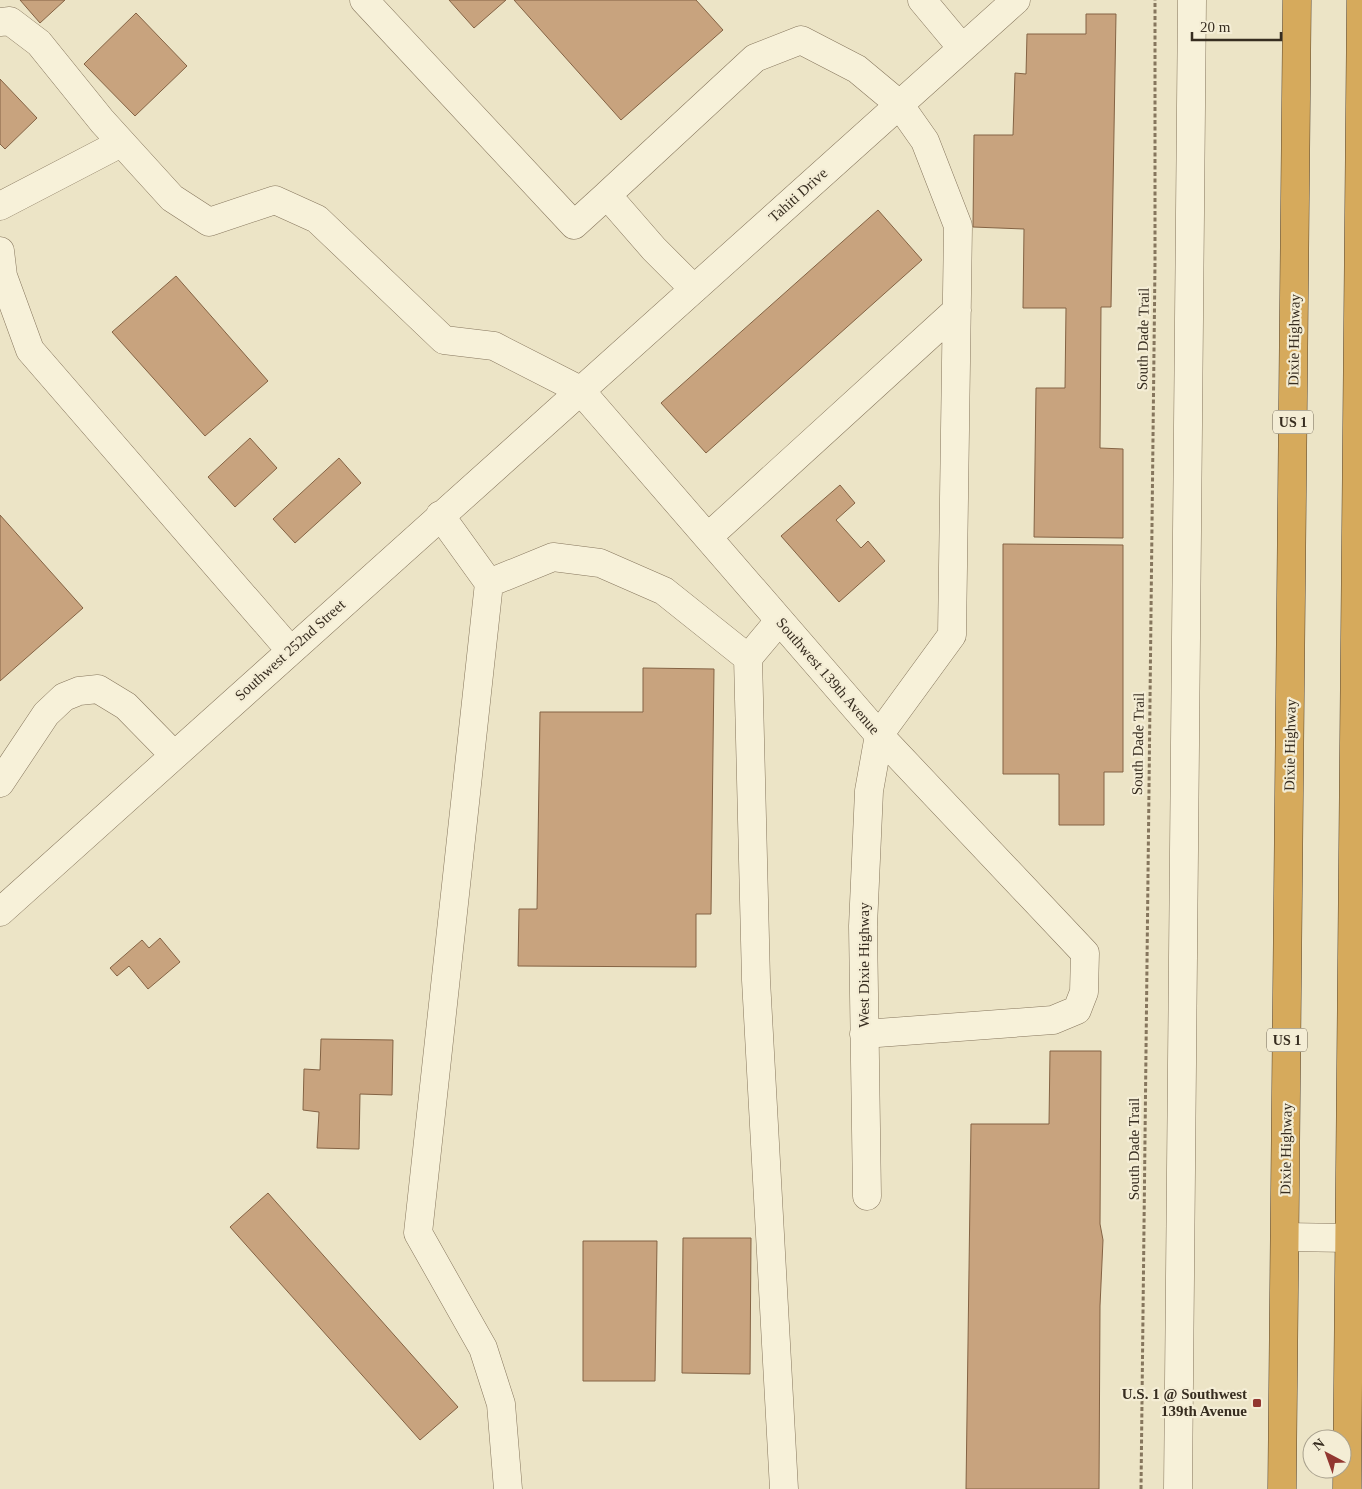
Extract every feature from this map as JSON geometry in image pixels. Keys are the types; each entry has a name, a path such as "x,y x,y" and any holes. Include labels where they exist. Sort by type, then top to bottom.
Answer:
{"highway":[{"name":"Dixie Highway","path":"1282,1489 1297,0"},
{"path":"1347,1489 1356,1245 1361,0"}],"street":[{"path":"364,0 574,225 755,58 801,40 857,69 900,104 925,141 958,226 952,635 879,735"},
{"path":"922,0 962,48"},
{"name":"Tahiti Drive","path":"580,390 1016,0"},
{"path":"1178,1489 1192,0"},
{"path":"0,22 10,21 39,43 122,143 172,198 209,222 275,200 317,220 444,340 494,346 580,390"},
{"path":"0,206 122,143"},
{"path":"607,195 654,248 694,288"},
{"path":"0,251 3,276 30,350 290,650"},
{"path":"708,537 957,310"},
{"name":"Southwest 252nd Street","path":"0,912 580,390"},
{"name":"Southwest 139th Avenue","path":"580,390 879,735 1085,953 1084,992 1077,1010 1069,1014 1052,1020 864,1034"},
{"path":"440,515 489,583 418,1233 483,1348 500,1404 508,1489"},
{"path":"489,583 553,557 600,563 664,592 748,658"},
{"path":"780,621 748,658 756,980 784,1489"},
{"path":"0,783 46,714 64,698 79,691 98,689 126,706 174,755"},
{"name":"West Dixie Highway","path":"867,1196 863,926 869,792 879,735"},
{"path":"1285,1237 1356,1245"}],"path":[{"name":"South Dade Trail","path":"1141,1489 1156,0"}],"building":[{"path":"20,0 65,0 40,23"},
{"path":"449,0 506,0 474,28"},
{"path":"514,0 696,0 723,30 621,120"},
{"path":"136,13 187,66 135,116 84,64"},
{"path":"1086,14 1116,14 1111,307 1101,307 1100,448 1123,449 1123,538 1034,537 1036,388 1065,388 1066,308 1023,308 1024,229 973,227 974,135 1013,135 1015,73 1026,74 1027,34 1086,34"},
{"path":"0,79 37,118 5,149 0,144"},
{"path":"878,210 922,260 706,453 661,403"},
{"path":"176,276 268,381 205,436 112,332"},
{"path":"250,438 277,468 235,507 208,477"},
{"path":"339,458 361,483 295,543 273,519"},
{"path":"840,485 855,503 836,520 861,548 868,541 885,561 839,602 781,536"},
{"path":"0,515 83,608 0,681"},
{"path":"1003,544 1123,545 1123,772 1104,772 1104,825 1059,825 1059,774 1003,774"},
{"path":"643,668 714,669 711,914 696,914 696,967 518,966 519,909 537,909 540,712 643,712"},
{"path":"160,938 180,962 148,989 129,966 117,976 110,968 142,940 149,948"},
{"path":"321,1039 393,1040 392,1095 360,1094 359,1149 317,1148 319,1112 303,1110 304,1069 320,1070"},
{"path":"1050,1051 1101,1051 1100,1224 1103,1240 1100,1306 1099,1489 966,1489 971,1124 1049,1124"},
{"path":"268,1193 458,1407 420,1440 230,1227"},
{"path":"683,1238 751,1238 750,1374 682,1373"},
{"path":"583,1241 657,1241 655,1381 583,1381"}],"place":[{"name":"U.S. 1 @ Southwest 139th Avenue","path":"1257,1403"}]}
